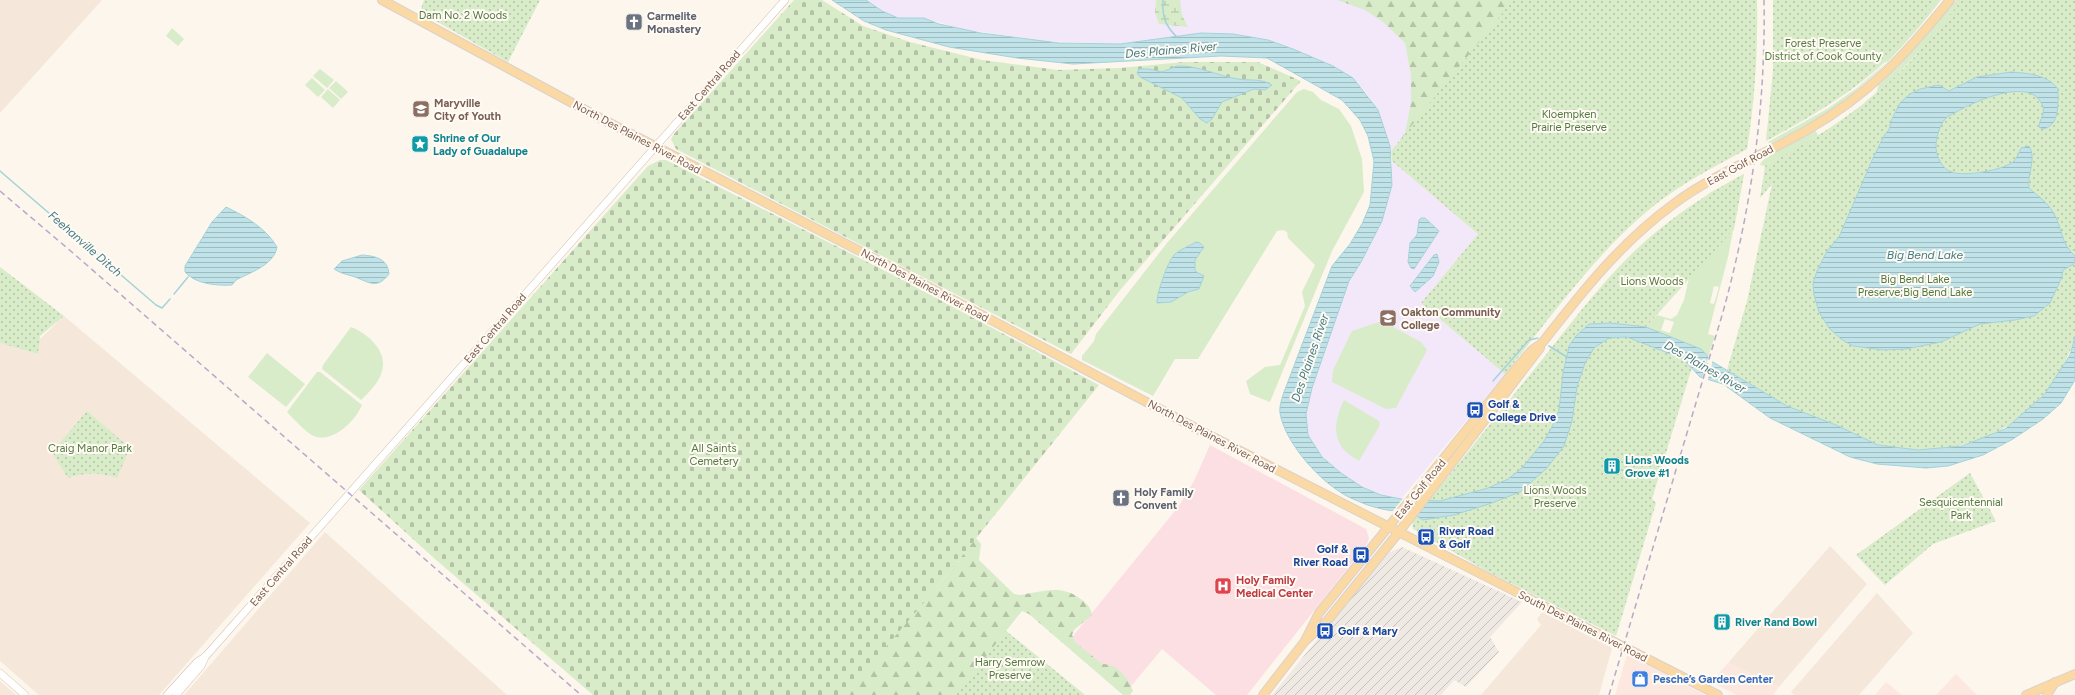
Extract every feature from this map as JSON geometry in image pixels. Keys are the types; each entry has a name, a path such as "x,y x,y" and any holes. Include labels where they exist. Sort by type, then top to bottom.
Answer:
{"main road":[{"name":"North Des Plaines River Road","path":"382,0 656,146 1205,433 1469,568"},
{"name":"East Central Road","path":"167,695 197,662 205,657 785,0"},
{"name":"East Golf Road","path":"1263,695 1305,641 1327,620 1399,532 1532,359 1542,343 1611,258 1654,219 1715,178 1807,130 1858,96 1892,67 1917,41 1950,0"},
{"name":"East Golf Road","path":"1305,641 1318,613 1426,482 1514,371 1532,350 1542,343"},
{"name":"South Des Plaines River Road","path":"1469,568 1718,695"},
{"name":"East Central Road","path":"176,695 201,666 205,657"},
{"path":"0,673 25,695"},
{"path":"2031,694 2075,674"},
{"path":"2047,695 2055,682"}],"shaded area":[{"path":"0,0 102,0 0,113"},
{"path":"866,0 1513,0 1391,151 1378,110 1367,94 1353,78 1333,66 1320,61 1201,33 1120,44 1043,41 962,29 924,18 898,18 882,11"},
{"name":"Oakton Community College","path":"1392,161 1478,234 1421,303 1505,374 1401,499 1381,495 1362,487 1341,473 1322,457 1308,435 1306,414 1312,388 1349,281 1361,262 1382,220 1392,185"},
{"path":"64,316 310,523 159,695 39,695 0,661 0,343 38,354 39,340"},
{"name":"Holy Family Medical Center","path":"1210,445 1366,529 1369,538 1367,544 1247,695 1216,695 1162,649 1127,691 1069,641 1179,506 1194,481"},
{"path":"325,532 507,695 184,695"},
{"path":"1830,546 1867,584 1779,687 1728,663"},
{"path":"1402,547 1522,602 1490,637 1499,652 1466,687 1454,680 1441,695 1272,695 1388,553"},
{"path":"1877,593 1913,633 1859,695 1795,695 1791,692"},
{"path":"1542,612 1612,648 1599,695 1481,695 1541,625 1537,619"},
{"path":"1627,655 1653,667 1705,695 1615,695"},
{"path":"1728,663 1779,687 1773,695 1737,695 1711,682"},
{"path":"1956,674 1977,695 1936,695"},
{"path":"0,681 16,695 0,695"},
{"path":"1886,682 1902,695 1875,695"}],"green space":[{"name":"Dam No. 2 Woods","path":"424,0 540,0 508,62 420,12"},
{"path":"794,0 822,0 863,26 910,42 982,60 1058,70 1120,68 1184,62 1258,62 1301,81 1121,289 1071,354 676,149 671,139 674,134"},
{"path":"1156,0 1180,0 1182,15 1188,27 1159,24 1155,13"},
{"path":"1337,0 1698,0 1402,137 1405,133 1411,103 1411,75 1405,43 1383,22 1365,10"},
{"name":"Kloempken Prairie Preserve","path":"1513,0 1757,0 1757,37 1754,94 1747,149 1674,191 1662,199 1630,226 1574,287 1505,374 1421,303 1478,234 1392,161 1391,151"},
{"name":"Forest Preserve District of Cook County","path":"1773,0 1937,0 1905,41 1890,57 1858,85 1822,109 1766,141 1773,70"},
{"path":"1934,0 1941,0 1923,23 1885,65 1864,84 1820,117 1769,144 1768,142 1827,109 1857,88 1886,63 1888,56 1907,37"},
{"path":"1956,0 1962,0 1926,44 1895,77 1855,167 1865,102 1876,93 1879,84 1899,66"},
{"name":"Big Bend Lake Preserve;Big Bend Lake","path":"1962,0 2075,0 2075,336 2063,366 2046,392 2025,414 2000,430 1972,442 1942,448 1911,450 1873,443 1835,425 1787,406 1727,370 1747,301 1772,184 1760,198 1765,166 1823,132 1877,93 1909,63"},
{"path":"172,28 184,39 178,46 166,36"},
{"path":"320,69 334,80 327,88 313,76"},
{"path":"312,78 325,90 318,97 305,85"},
{"path":"336,81 348,92 341,99 329,88"},
{"path":"328,89 340,100 333,108 321,97"},
{"path":"1304,89 1313,92 1321,100 1339,109 1351,126 1362,159 1364,192 1332,251 1270,402 1250,394 1246,381 1265,367 1280,365 1305,306 1302,292 1315,265 1288,238 1287,232 1283,230 1277,231 1198,359 1175,359 1153,396 1082,360 1082,356 1094,341 1096,334 1167,243 1297,92"},
{"path":"1815,130 1818,135 1799,150 1791,152 1765,166 1760,165 1768,156"},
{"name":"All Saints Cemetery","path":"660,160 666,160 897,277 1099,385 937,587 845,695 593,695 435,559 359,490 648,166"},
{"path":"1744,174 1728,257 1708,334 1715,336 1708,357 1701,349 1646,327 1657,315 1671,319 1677,315 1684,300 1708,194","holes":["1714,286 1719,287 1714,304 1710,303","1665,319 1674,322 1670,333 1661,330"]},
{"name":"Lions Woods Preserve","path":"1744,174 1734,229 1635,339 1683,360 1692,367 1652,499 1656,503 1616,636 1485,570 1413,529 1412,521 1583,308 1615,271 1651,236 1679,214"},
{"path":"0,267 64,316 40,336 38,354 0,343"},
{"path":"1382,321 1421,342 1427,350 1396,408 1386,409 1332,382 1333,370 1352,331"},
{"path":"351,327 372,340 380,351 383,359 383,366 378,380 368,394 361,400 322,369 323,365"},
{"path":"267,353 305,384 286,407 248,377"},
{"path":"317,372 320,372 362,405 354,419 340,431 325,437 317,437 310,434 287,412"},
{"path":"1344,400 1379,421 1380,425 1359,461 1343,449 1336,434 1337,418"},
{"name":"Craig Manor Park","path":"87,411 130,448 117,478 92,474 68,478 52,452"},
{"name":"Sesquicentennial Park","path":"1970,473 1996,521 1933,544 1885,585 1856,555"},
{"path":"976,538 981,544 979,560 1014,594 1019,595 1059,590 1074,595 1086,603 1090,608 1092,615 1074,630 1072,635 1075,642 1102,664 1112,666 1121,672 1125,676 1133,691 1130,695 1123,695 1029,614 1022,611 1006,631 1085,695 829,695 937,587"},
{"name":"Harry Semrow Preserve","path":"1006,631 1085,695 955,695"}],"water":[{"name":"Des Plaines River","path":"832,0 866,0 882,11 898,18 924,18 939,24 981,33 1059,43 1120,44 1201,33 1233,34 1268,40 1293,49 1333,66 1353,78 1378,110 1390,146 1392,185 1382,221 1361,262 1349,281 1312,388 1306,414 1308,435 1322,457 1341,473 1362,487 1381,495 1401,499 1440,501 1488,488 1508,479 1522,468 1544,441 1553,425 1559,410 1563,373 1569,346 1576,336 1589,324 1611,323 1646,327 1701,349 1713,362 1787,406 1836,425 1878,445 1918,450 1962,446 2005,429 2044,395 2070,355 2075,336 2075,380 2061,403 2043,419 2013,439 1983,455 1948,466 1926,468 1877,464 1850,457 1770,418 1723,384 1700,377 1683,359 1627,337 1609,338 1594,348 1585,363 1577,387 1572,421 1564,446 1546,469 1520,492 1454,515 1423,520 1408,513 1375,507 1342,493 1318,475 1289,438 1283,425 1280,413 1284,392 1332,266 1350,244 1362,224 1370,205 1374,161 1368,136 1360,120 1342,100 1267,58 1221,56 1073,64 1017,58 949,47 886,30 864,21"},
{"path":"1177,66 1193,67 1230,78 1260,81 1272,85 1265,90 1254,89 1222,102 1212,119 1207,123 1200,119 1182,98 1140,77 1137,73 1139,69 1149,69 1162,72"},
{"name":"Big Bend Lake","path":"2011,72 2031,74 2054,84 2058,89 2058,101 2057,113 2053,123 2049,127 2043,129 2039,127 2043,115 2043,107 2037,98 2028,93 2004,93 1977,102 1946,118 1938,132 1936,148 1938,157 1945,168 1950,171 1965,174 1994,170 2009,164 2015,160 2021,148 2029,146 2032,161 2029,188 2051,208 2064,241 2075,256 2074,264 2063,270 2062,277 2050,303 2034,316 1980,324 1941,342 1906,349 1883,350 1853,346 1841,339 1829,328 1819,312 1814,295 1813,283 1827,251 1839,237 1873,158 1885,134 1889,130 1891,121 1900,103 1910,94 1920,89 1939,85 1949,91 1977,77"},
{"path":"226,207 240,214 261,228 277,247 275,253 267,263 255,271 236,280 232,285 200,282 185,272 185,266 212,222"},
{"path":"1421,218 1425,218 1439,231 1414,269 1411,268 1408,262 1410,243 1417,235 1419,220"},
{"path":"1196,242 1200,243 1204,247 1195,260 1195,271 1204,276 1199,289 1188,292 1171,302 1157,303 1160,286 1172,258 1179,251"},
{"path":"1437,254 1439,262 1433,276 1415,292 1410,286 1434,255"},
{"path":"362,255 380,259 386,265 389,274 380,282 372,283 334,269 342,261"}],"pier":[{"path":"1709,355 1713,360 1707,383 1702,380"},
{"path":"1404,497 1429,499 1416,516 1392,512"}],"waterway":[{"name":"Des Plaines River","path":"1163,0 1165,20 1167,25 1177,37"},
{"name":"Feehanville Ditch","path":"0,171 156,305 162,308 170,299"},
{"name":"Feehanville Ditch","path":"174,294 188,277"},
{"path":"1493,381 1529,340 1538,338"},
{"path":"1549,346 1567,357"}],"railway":[{"path":"1609,695 1723,312 1742,235 1755,158 1759,118 1764,40 1764,0"},
{"path":"0,191 581,695"}],"place":[{"name":"Carmelite Monastery","path":"634,22"},
{"name":"Maryville City of Youth","path":"421,109"},
{"name":"Shrine of Our Lady of Guadalupe","path":"420,144"},
{"name":"Oakton Community College","path":"1388,318"},
{"name":"Golf & College Drive","path":"1475,410"},
{"name":"Lions Woods Grove #1","path":"1612,466"},
{"name":"Holy Family Convent","path":"1121,498"},
{"name":"River Road & Golf","path":"1426,537"},
{"name":"Golf & River Road","path":"1361,555"},
{"name":"Holy Family Medical Center","path":"1223,586"},
{"name":"River Rand Bowl","path":"1722,622"},
{"name":"Golf & Mary","path":"1325,631"},
{"name":"Pesche’s Garden Center","path":"1640,679"}],"park label":[{"name":"Lions Woods","path":"1652,281"}]}
